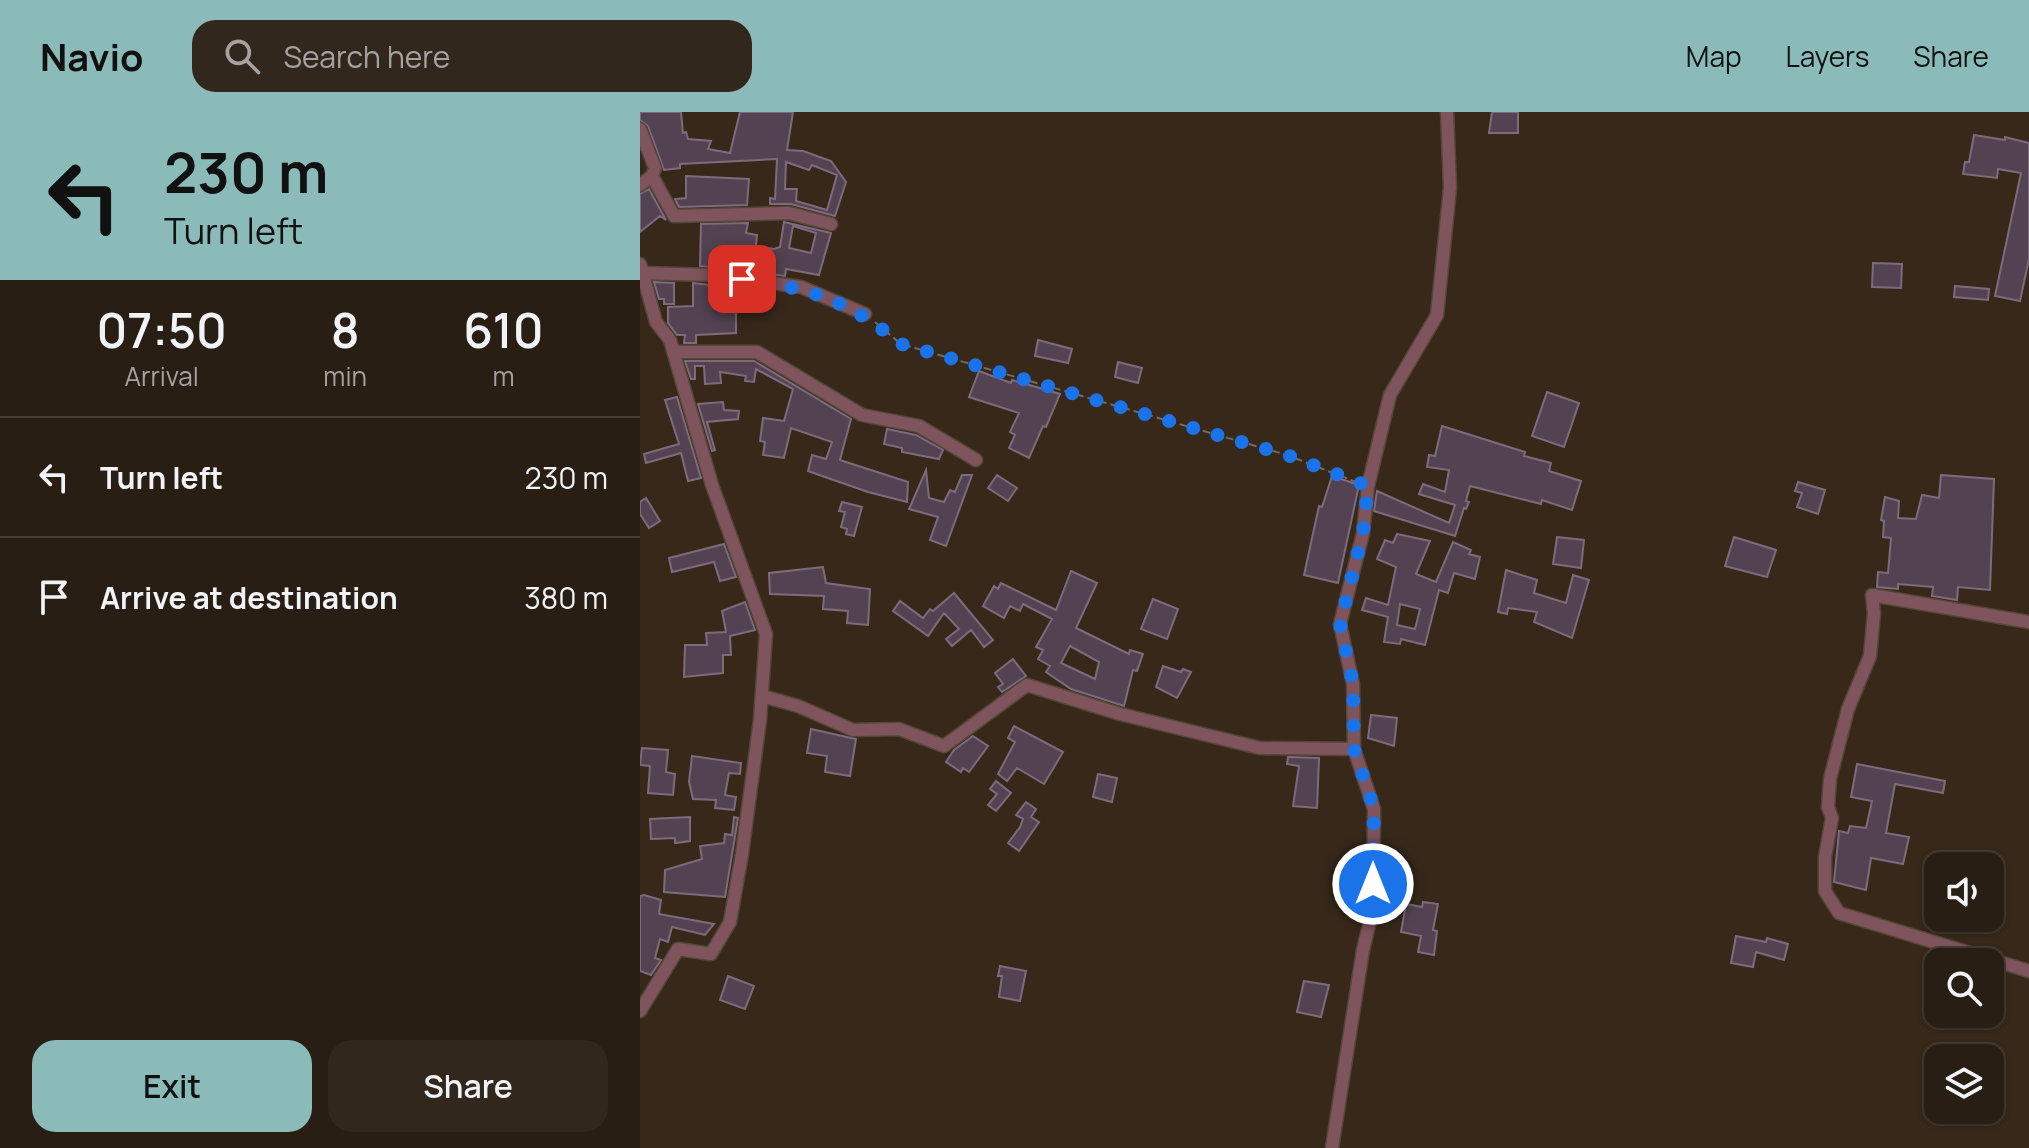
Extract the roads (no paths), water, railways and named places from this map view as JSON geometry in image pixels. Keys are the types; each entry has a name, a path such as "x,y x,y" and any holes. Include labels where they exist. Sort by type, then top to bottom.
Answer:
{"street":[{"path":"1332,1148 1363,950 1373,909 1374,809 1354,749 1353,684 1340,624 1363,533 1368,486 1390,395 1437,315 1450,188 1447,112"},
{"path":"640,129 655,168 652,176 640,185"},
{"path":"652,176 674,216 789,213 831,224"},
{"path":"640,1011 678,949 711,954 730,922 762,696 766,634 712,485 670,340 656,322 641,268 801,287 865,314"},
{"path":"673,352 757,352 862,415 919,426 976,460"},
{"path":"2029,622 1872,595 1874,613 1870,656 1848,709 1830,779 1828,807 1832,818 1825,857 1825,891 1839,913 2029,971"},
{"path":"762,696 798,706 853,730 899,729 944,746 1027,685 1120,714 1260,748 1354,749"}]}
